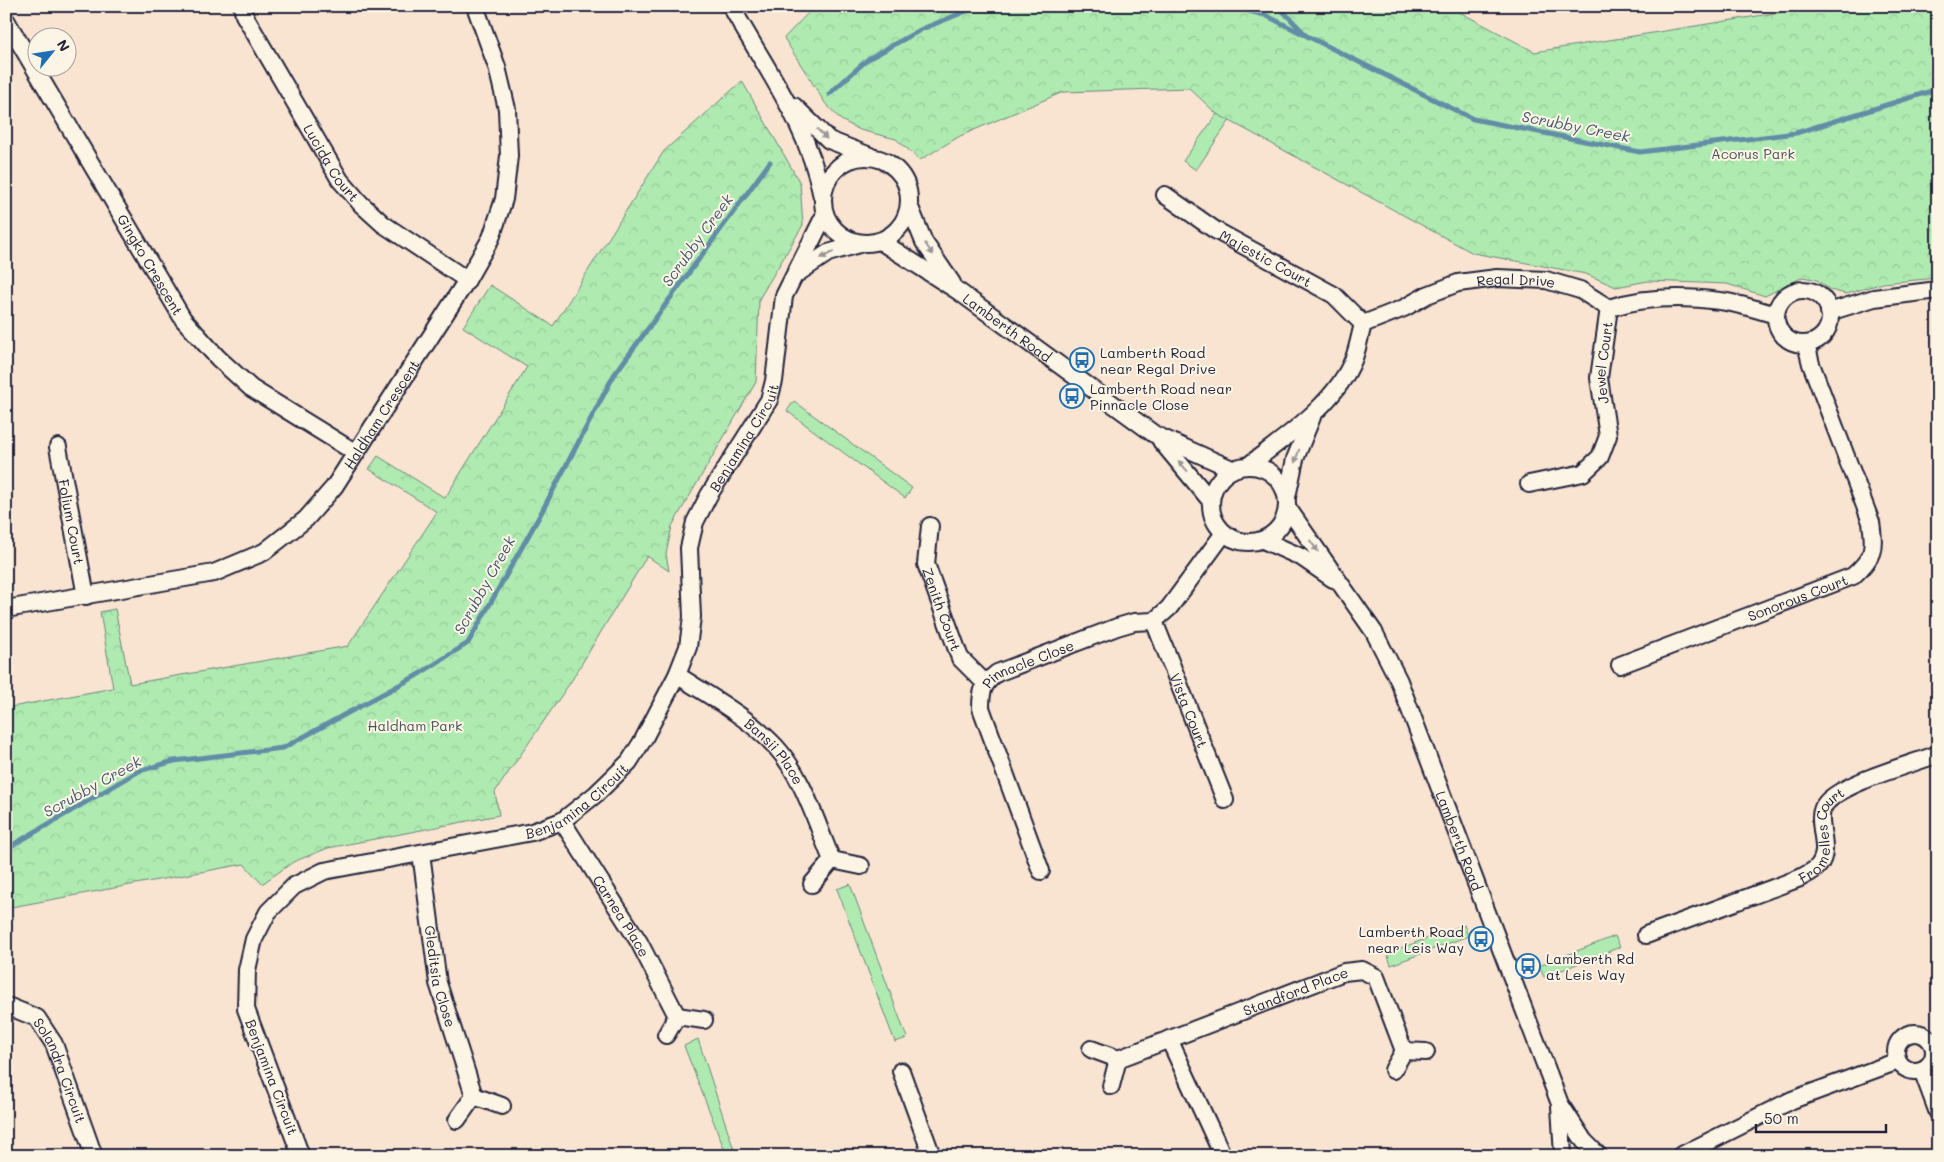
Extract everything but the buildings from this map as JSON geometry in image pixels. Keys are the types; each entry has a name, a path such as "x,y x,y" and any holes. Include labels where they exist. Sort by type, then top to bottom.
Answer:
{"street":[{"name":"Lucida Court","path":"242,6 244,15 340,180 361,204 383,224 467,280"},
{"name":"Haldham Crescent","path":"6,609 214,572 264,552 306,519 334,487 467,280 491,238 504,199 509,156 507,109 497,67 474,6"},
{"name":"Lamberth Road","path":"731,6 787,99 817,168 824,206 840,234 851,240 863,243 880,241 900,227 909,205"},
{"name":"Gingko Crescent","path":"6,20 183,319 218,358 251,388 356,453"},
{"name":"Lamberth Road","path":"787,99 828,140 875,158 897,169 908,192 909,205 924,242 958,292"},
{"name":"Lamberth Road","path":"824,206 825,186 830,175 839,166 850,159 862,157 875,158"},
{"name":"Majestic Court","path":"1166,195 1215,230 1334,295 1363,324"},
{"name":"Benjamina Circuit","path":"302,1156 246,1009 247,970 254,939 268,912 294,886 324,871 532,832 562,821 596,794 629,762 643,740 677,675 688,647 692,617 689,548 695,522 708,495 769,400 774,381 784,296 796,274 824,206"},
{"name":"Lamberth Road","path":"880,241 958,292 1154,434 1232,469"},
{"name":"Benjamina Circuit","path":"796,274 828,253 863,243"},
{"name":"Regal Drive","path":"1363,324 1404,308 1428,295 1458,283 1497,278 1546,280 1580,290 1609,308"},
{"path":"1829,312 1874,298 1938,290"},
{"path":"1797,291 1814,293 1821,297 1829,312 1827,329 1815,342 1806,344 1798,344 1784,337 1776,323 1776,315 1783,299 1797,291"},
{"path":"1609,308 1632,301 1672,299 1721,301 1776,315"},
{"name":"Jewel Court","path":"1528,484 1583,473 1600,456 1608,436 1599,378 1609,308"},
{"path":"1210,500 1214,487 1222,476 1232,469 1249,465 1312,417 1339,383 1353,359 1363,324"},
{"name":"Sonorous Court","path":"1620,665 1853,576 1869,562 1874,544 1871,522 1811,364 1806,344"},
{"path":"1263,540 1280,527 1295,459 1312,417"},
{"name":"Lamberth Road","path":"1154,434 1210,500 1211,512 1216,524 1224,533 1242,542 1263,540 1301,557 1342,585"},
{"name":"Folium Court","path":"58,448 86,596"},
{"name":"Lamberth Road","path":"1249,465 1262,468 1273,474 1282,484 1287,502 1374,632 1399,681 1560,1104 1584,1141 1599,1156"},
{"name":"Zenith Court","path":"930,526 926,564 960,658 985,683"},
{"path":"1154,621 1169,608 1224,533"},
{"name":"Pinnacle Close","path":"1041,871 981,708 981,692 985,683 997,673 1117,628 1134,622 1154,621"},
{"name":"Vista Court","path":"1154,621 1225,800"},
{"name":"Bansii Place","path":"677,675 754,726 777,748 799,781 832,860"},
{"name":"Fromelles Court","path":"1646,935 1800,878 1819,866 1825,849 1821,824 1824,804 1842,789 1938,754"},
{"name":"Carnea Place","path":"562,821 639,942 677,1016"},
{"name":"Gleditsia Close","path":"421,853 438,983 474,1096"},
{"path":"812,884 832,860 861,866"},
{"name":"Standford Place","path":"1118,1059 1344,972 1362,970 1376,977 1404,1051"},
{"name":"Solandra Circuit","path":"6,1008 10,1007 37,1018 54,1044 94,1156"},
{"path":"666,1035 677,1016 704,1020"},
{"path":"1908,1034 1923,1035 1935,1046 1932,1061 1922,1070 1908,1070 1898,1060 1897,1045 1908,1034"},
{"path":"1169,1039 1223,1156"},
{"path":"1091,1049 1118,1059 1111,1086"},
{"path":"1393,1070 1404,1051 1426,1052"},
{"path":"1683,1155 1792,1100 1898,1060"},
{"path":"1922,1070 1938,1113"},
{"path":"901,1071 932,1156"},
{"path":"457,1120 474,1096 502,1106"},
{"name":"Lamberth Road","path":"1560,1104 1563,1156"}],"green space":[{"name":"Acorus Park","path":"815,6 1448,6 1535,52 1819,6 1938,6 1938,278 1883,283 1846,294 1830,290 1817,280 1803,277 1765,296 1727,284 1648,281 1616,287 1586,274 1473,253 1217,114 1189,88 1063,92 960,136 920,160 896,139 860,130 841,120 825,103 784,38"},
{"name":"Haldham Park","path":"742,81 800,183 803,225 759,299 756,382 672,526 666,554 669,571 647,556 570,683 495,792 499,815 328,848 293,862 262,884 244,864 6,908 6,708 113,688 100,612 115,609 130,684 348,646 437,512 369,469 378,456 445,498 527,367 463,327 490,285 553,326 664,151"},
{"path":"1217,114 1230,120 1196,170 1183,161"},
{"path":"794,401 912,488 905,498 787,411"},
{"path":"850,884 907,1038 895,1042 837,889"},
{"path":"1464,925 1468,936 1391,965 1387,953"},
{"path":"1615,936 1620,947 1544,977 1539,966"},
{"path":"698,1039 736,1156 727,1156 684,1046"}],"waterway":[{"name":"Scrubby Creek","path":"829,94 868,59 922,29 979,6"},
{"name":"Scrubby Creek","path":"1227,6 1265,15 1473,119 1640,152 1796,133 1938,89"},
{"path":"1278,6 1304,33"},
{"name":"Scrubby Creek","path":"6,849 139,771 174,761 283,748 416,676 468,643 540,515 614,375 770,162"}],"place":[{"name":"Lamberth Road near Regal Drive","path":"1082,360"},
{"name":"Lamberth Road near Pinnacle Close","path":"1072,396"},
{"name":"Lamberth Road near Leis Way","path":"1481,939"},
{"name":"Lamberth Rd at Leis Way","path":"1528,966"}]}
